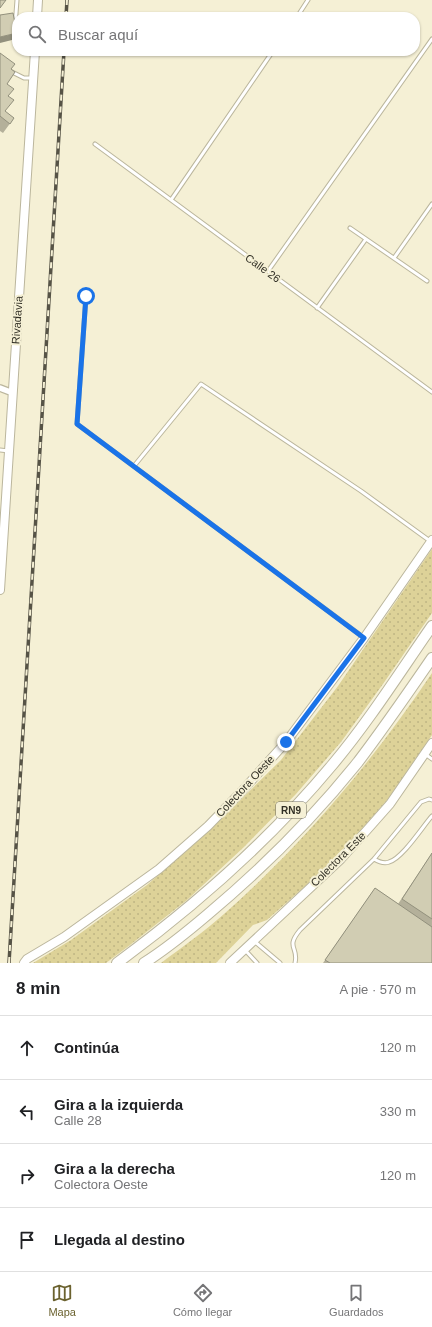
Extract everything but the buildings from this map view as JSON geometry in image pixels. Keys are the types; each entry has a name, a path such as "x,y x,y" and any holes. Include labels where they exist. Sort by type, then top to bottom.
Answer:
{"highway":[{"name":"RN9","path":"117,963 225,877 298,804 333,764 360,729 432,626"},
{"name":"RN9","path":"144,963 186,932 229,897 279,851 357,763 432,658"}],"street":[{"path":"37,12 38,0"},
{"name":"Rivadavia","path":"0,590 35,56"},
{"path":"0,388 13,393"},
{"name":"Colectora Oeste","path":"24,963 27,959 64,937 159,870 208,826 243,790 286,742 364,638 432,541"},
{"name":"Colectora Este","path":"230,963 341,859 390,804 428,756 432,743"}],"lane":[{"path":"16,12 17,0"},
{"path":"300,12 308,0"},
{"path":"268,271 432,39"},
{"path":"172,200 270,56"},
{"path":"9,69 24,78 33,78"},
{"name":"Calle 26","path":"95,144 432,392"},
{"path":"394,258 432,204"},
{"path":"350,228 426,281"},
{"path":"317,308 366,239"},
{"path":"86,296 77,424 364,638"},
{"path":"134,466 201,384 361,491 432,541"},
{"path":"0,450 9,451"},
{"path":"295,963 296,955 292,942 297,934 374,859 421,802 429,799 432,800"},
{"path":"374,859 381,863 388,863 398,857 432,816"},
{"path":"254,941 280,963"},
{"path":"245,950 257,963"}],"shaded area":[{"path":"432,549 432,613 341,742 296,794 244,847 187,900 106,963 33,963 71,940 147,885 211,829 281,760 338,686"},
{"path":"432,673 432,735 388,799 360,831 321,872 267,920 253,925 216,963 161,963 224,914 282,859 336,800 386,738"}],"railway":[{"path":"66,12 67,0"},
{"path":"9,963 64,56"}],"route":[{"path":"86,296 77,424 364,638 286,742"}]}
